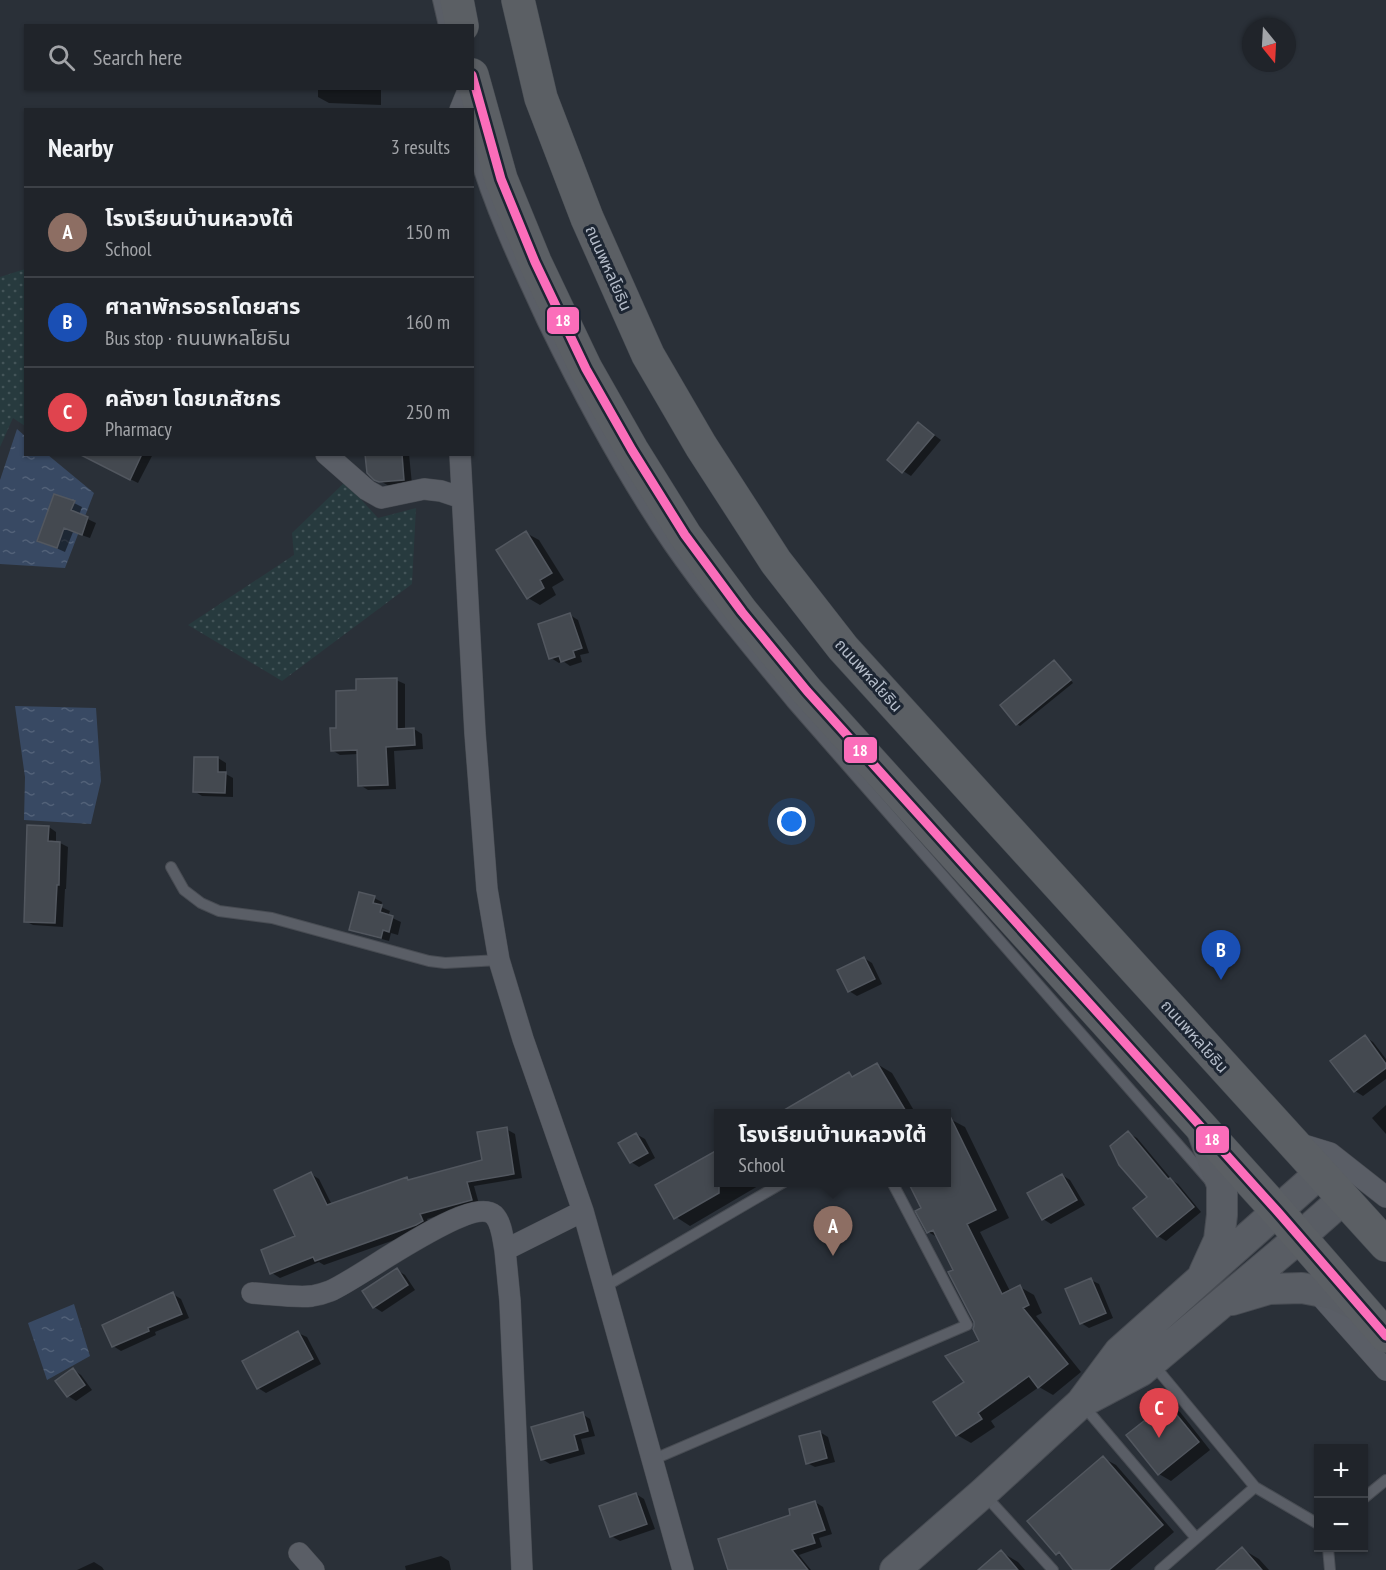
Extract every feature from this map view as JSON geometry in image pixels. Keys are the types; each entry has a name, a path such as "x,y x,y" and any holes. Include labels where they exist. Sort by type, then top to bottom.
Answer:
{"highway":[{"path":"457,0 462,24"},
{"name":"ถนนพหลโยธิน","path":"518,0 541,98 587,218 648,355 701,446 776,562 843,648 1386,1245"},
{"path":"466,92 472,108"},
{"path":"474,112 535,262 586,369 632,450 685,535 742,612 807,691 1278,1212 1386,1336"}],"main road":[{"path":"1200,1281 1219,1240 1222,1215 1222,1185 1201,1127"},
{"path":"896,1570 1081,1402 1119,1352 1320,1173"},
{"path":"1081,1402 1141,1371 1343,1198"},
{"path":"1223,1302 1269,1289 1302,1288 1334,1294 1362,1308"}],"street":[{"path":"328,456 367,490 381,498 424,489 441,491 462,498"},
{"path":"460,456 475,733 487,888 499,960 523,1039 583,1211 683,1570"},
{"path":"1291,1141 1330,1153 1386,1197"},
{"path":"505,1250 583,1211"},
{"path":"252,1293 313,1296 333,1290 430,1232 473,1213 489,1212 495,1216 499,1223 505,1250 510,1301 522,1570"},
{"path":"1315,1290 1386,1370"},
{"path":"300,1553 314,1570"}],"lane":[{"path":"438,0 444,24"},
{"path":"474,155 483,186 518,269 570,378 615,460 669,546 727,623 792,703 1222,1195"},
{"path":"171,867 184,890 201,903 219,911 272,918 429,961 445,963 499,960"},
{"path":"604,1287 775,1187"},
{"path":"652,1460 967,1325 895,1187"},
{"path":"1151,1363 1255,1487 1314,1522"},
{"path":"1081,1402 1196,1538"},
{"path":"1368,1495 1386,1480"},
{"path":"1160,1570 1255,1487"},
{"path":"983,1493 1053,1570"},
{"path":"1328,1552 1330,1570"}],"green space":[{"path":"24,269 24,425 13,418 0,447 0,277"},
{"path":"345,482 378,518 416,508 412,584 282,681 188,625 294,555 292,533"}],"water":[{"path":"17,429 24,435 24,456 49,456 94,493 65,568 0,564 0,480"},
{"path":"15,706 96,708 101,781 91,824 24,820 25,777"},
{"path":"74,1304 90,1356 47,1380 28,1323"}],"building":[{"path":"918,422 934,435 902,473 887,460"},
{"path":"83,456 141,456 130,480"},
{"path":"365,456 402,456 404,480 379,482 367,473"},
{"path":"54,494 75,501 71,510 88,517 82,535 64,528 57,548 37,541"},
{"path":"526,531 552,573 540,580 544,588 527,599 496,550"},
{"path":"570,613 582,648 573,651 575,657 561,662 559,656 549,659 538,624"},
{"path":"1054,660 1071,680 1016,725 1000,705"},
{"path":"397,678 397,729 414,728 415,745 386,747 388,785 358,786 357,750 331,751 330,728 336,728 336,691 356,690 356,679"},
{"path":"194,757 218,757 218,772 226,772 225,793 193,792"},
{"path":"27,825 49,826 48,841 60,842 55,923 24,922"},
{"path":"359,892 375,896 373,903 382,905 380,912 393,916 389,932 383,930 381,938 349,930"},
{"path":"864,957 875,979 848,992 837,970"},
{"path":"1365,1035 1386,1064 1386,1068 1354,1092 1330,1061"},
{"path":"877,1063 905,1109 786,1109 849,1072 852,1077"},
{"path":"951,1118 996,1210 967,1224 1002,1294 1020,1285 1029,1305 1023,1308 1068,1364 1038,1388 1029,1376 978,1413 982,1419 956,1436 933,1402 964,1382 945,1356 979,1341 973,1329 974,1322 948,1272 953,1270 933,1230 927,1233 915,1211 921,1208 910,1187 951,1187"},
{"path":"507,1127 514,1174 467,1182 472,1200 420,1214 423,1221 416,1225 315,1261 313,1257 270,1274 261,1250 295,1236 274,1190 311,1172 327,1205 407,1177 408,1180 482,1160 477,1132"},
{"path":"1128,1131 1194,1207 1157,1237 1133,1208 1147,1197 1119,1165 1110,1146"},
{"path":"636,1133 648,1153 630,1163 618,1143"},
{"path":"714,1152 714,1187 719,1187 719,1193 674,1219 655,1185"},
{"path":"1062,1174 1077,1200 1042,1220 1027,1193"},
{"path":"397,1268 408,1285 373,1308 362,1291"},
{"path":"1091,1278 1106,1313 1080,1324 1065,1289"},
{"path":"173,1292 182,1314 148,1328 149,1331 112,1347 102,1325"},
{"path":"298,1331 313,1359 257,1389 242,1361"},
{"path":"73,1368 85,1385 67,1397 55,1381"},
{"path":"1167,1403 1199,1442 1158,1475 1126,1435"},
{"path":"583,1412 588,1431 574,1435 578,1450 541,1460 531,1427"},
{"path":"820,1431 827,1458 806,1464 799,1436"},
{"path":"1103,1456 1163,1525 1109,1570 1073,1570 1059,1552 1056,1555 1027,1521"},
{"path":"636,1493 647,1524 610,1537 599,1506"},
{"path":"815,1501 825,1530 812,1534 815,1543 792,1550 808,1570 728,1570 718,1539 790,1515 789,1509"},
{"path":"1242,1547 1262,1570 1216,1570"},
{"path":"1001,1550 1018,1570 978,1570"}],"transit line":[{"name":"18","path":"474,82 501,179 535,262 586,369 632,450 685,535 742,612 807,691 1278,1212 1386,1336"}],"place":[{"name":"ศาลาพักรอรถโดยสาร","path":"1221,980"},
{"name":"โรงเรียนบ้านหลวงใต้","path":"833,1256"},
{"name":"คลังยา โดยเภสัชกร","path":"1159,1438"}]}
